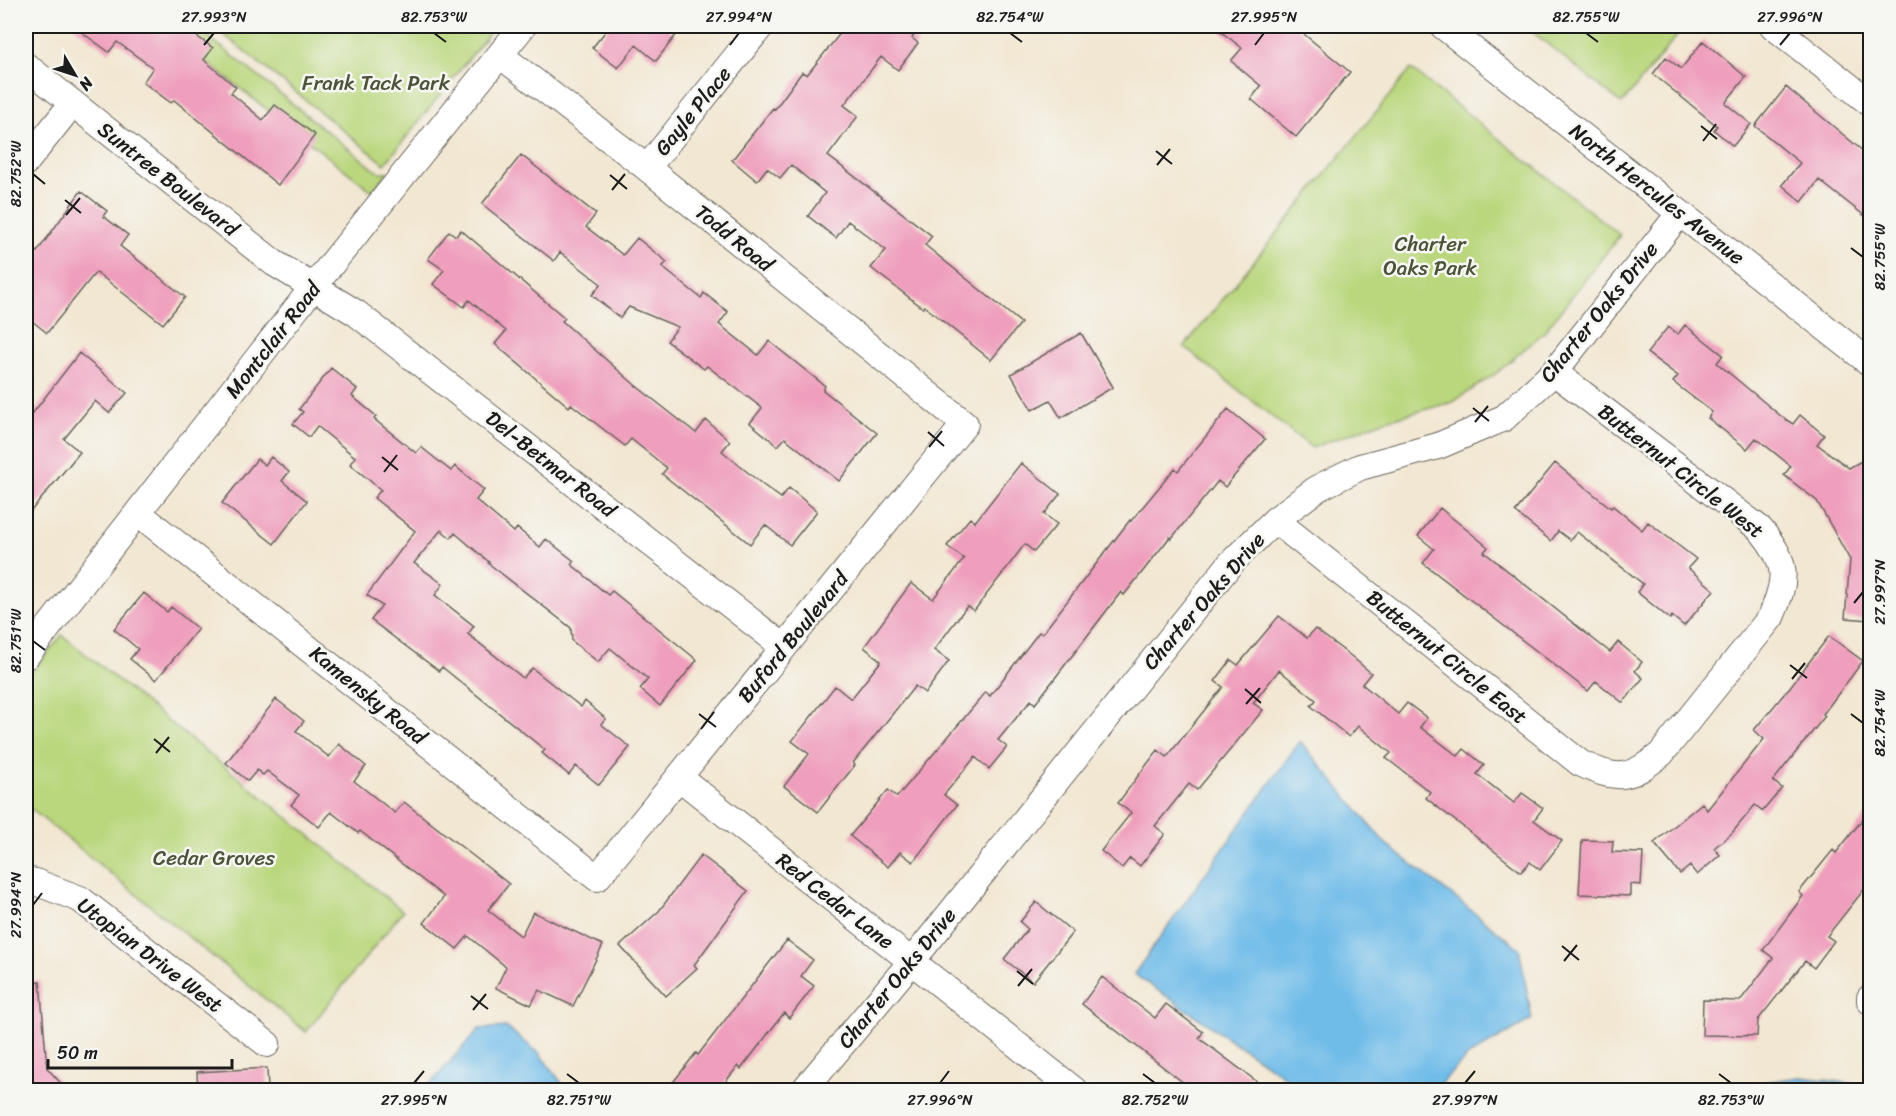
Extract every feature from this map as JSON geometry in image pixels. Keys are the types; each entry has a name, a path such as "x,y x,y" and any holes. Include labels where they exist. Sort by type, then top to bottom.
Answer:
{"street":[{"name":"Montclair Road","path":"26,656 314,286 523,26"},
{"name":"Gayle Place","path":"647,168 761,26"},
{"name":"North Hercules Avenue","path":"1443,26 1870,363"},
{"path":"1773,26 1870,103"},
{"name":"Todd Road","path":"500,55 647,168 965,424"},
{"name":"Suntree Boulevard","path":"26,66 274,263 314,286"},
{"path":"26,162 72,104"},
{"name":"Charter Oaks Drive","path":"804,1090 912,961 1231,563 1275,520 1317,488 1360,467 1438,446 1504,418 1554,372 1680,213"},
{"name":"Del-Betmar Road","path":"314,286 356,313 784,647"},
{"name":"Butternut Circle West","path":"1554,372 1760,529 1775,548 1783,568 1781,593 1771,616 1661,754 1645,767 1626,775"},
{"name":"Buford Boulevard","path":"597,878 965,424"},
{"name":"Kamensky Road","path":"138,513 597,878"},
{"name":"Butternut Circle East","path":"1275,520 1580,763 1602,774 1626,775"},
{"name":"Red Cedar Lane","path":"680,778 1074,1090"},
{"name":"Utopian Drive West","path":"26,880 80,899 267,1044"}],"green space":[{"path":"160,26 195,26 378,172 388,172 372,191"},
{"name":"Frank Tack Park","path":"213,26 495,26 385,164"},
{"path":"1525,26 1685,26 1622,104"},
{"name":"Charter Oaks Park","path":"1411,69 1620,235 1544,332 1498,372 1453,402 1383,421 1312,448 1184,347"},
{"name":"Cedar Groves","path":"62,635 403,911 306,1032 26,805 26,679"}],"water":[{"path":"1300,741 1385,843 1519,948 1532,1019 1468,1056 1434,1090 1304,1090 1134,974"},
{"path":"506,1027 539,1053 567,1090 425,1090 479,1029"},
{"path":"1800,1077 1870,1086 1870,1090 1713,1090"}],"building":[{"path":"73,26 182,26 213,48 204,60 236,87 231,93 263,120 275,105 315,135 278,185 174,100 171,103 143,82 153,68 117,42 109,52"},
{"path":"610,26 665,26 676,35 656,61 636,45 618,68 592,48"},
{"path":"846,26 921,26 912,38 918,43 898,70 881,57 844,105 858,116 828,156 932,236 925,245 1021,323 991,360 924,306 923,308 871,268 886,250 848,221 836,238 808,216 825,193 791,165 780,178 767,168 757,181 732,160 773,108 775,109 802,72 807,75"},
{"path":"1214,26 1294,26 1350,72 1296,137 1251,99 1261,86 1231,61 1242,48"},
{"path":"1703,41 1746,77 1725,103 1751,124 1733,146 1714,130 1717,126 1653,74 1666,57 1681,69"},
{"path":"1786,87 1870,157 1870,220 1819,180 1802,202 1782,185 1800,163 1755,126"},
{"path":"521,155 596,214 586,227 623,255 637,238 667,262 662,267 701,298 704,293 728,312 719,324 758,355 769,341 825,386 823,390 877,433 839,481 785,438 778,446 750,423 762,408 707,366 704,369 667,341 678,327 629,307 620,318 592,295 601,284 560,252 554,261 482,204"},
{"path":"81,191 107,211 103,216 128,235 120,246 185,297 163,324 96,272 47,333 26,316 26,260 33,250 37,252"},
{"path":"461,230 565,318 562,321 635,385 696,433 706,420 730,441 722,451 763,485 781,498 789,488 817,511 790,545 765,525 750,544 662,474 667,468 631,439 625,446 571,404 569,407 495,344 506,331 469,300 464,307 433,284 444,270 428,259 449,231 456,236"},
{"path":"1685,325 1723,355 1717,363 1782,417 1793,424 1800,415 1824,435 1817,444 1849,468 1870,456 1870,620 1845,618 1850,560 1817,501 1784,475 1791,466 1756,438 1747,449 1708,418 1712,412 1673,382 1678,376 1647,353 1668,327 1678,334"},
{"path":"1081,333 1113,387 1061,418 1050,400 1032,410 1011,374"},
{"path":"79,353 127,393 109,413 95,401 64,439 80,452 26,517 26,422"},
{"path":"331,368 357,389 352,396 376,416 374,419 416,453 421,447 451,471 455,466 484,490 476,500 514,532 517,528 540,547 546,539 574,561 571,564 608,595 612,591 697,660 660,706 640,689 648,679 610,648 598,662 572,641 571,628 488,563 455,533 451,538 441,530 414,563 443,584 435,595 474,626 468,634 523,678 532,668 581,707 585,701 606,719 601,724 630,747 599,785 576,766 569,775 542,753 545,750 442,667 439,671 371,620 382,606 367,595 415,531 374,498 381,490 350,464 355,457 317,426 309,437 293,424 303,412 299,409"},
{"path":"1228,409 1265,439 1225,487 1218,481 1124,595 1121,592 1035,704 1031,700 998,740 1007,747 989,769 975,757 944,795 957,805 913,862 900,852 888,867 850,836 888,790 897,797 986,692 990,696 1039,632 1042,634 1130,520 1175,468 1178,471"},
{"path":"271,457 289,472 282,481 307,501 274,544 222,503 257,459 265,465"},
{"path":"1021,463 1060,494 1044,514 1057,524 1034,552 1025,544 974,611 967,606 934,650 949,661 925,693 915,686 853,763 855,765 818,812 784,786 809,754 792,741 835,686 851,699 881,661 864,647 911,583 933,599 964,559 947,546 970,518 975,522"},
{"path":"1555,463 1642,530 1648,522 1696,559 1688,568 1714,590 1684,626 1672,616 1670,619 1637,592 1643,584 1577,532 1570,540 1558,531 1551,541 1515,512"},
{"path":"1440,508 1488,547 1484,552 1610,652 1618,642 1642,662 1635,671 1643,678 1623,703 1596,681 1588,691 1423,563 1434,549 1418,536"},
{"path":"144,593 167,612 171,607 198,629 156,680 130,659 138,649 114,629"},
{"path":"1279,616 1307,638 1315,629 1351,656 1371,673 1362,684 1398,714 1407,703 1427,718 1420,727 1458,756 1464,749 1484,765 1477,774 1514,803 1522,793 1543,808 1534,820 1562,841 1540,870 1530,862 1521,872 1426,798 1430,792 1386,758 1391,753 1358,726 1349,737 1311,706 1316,700 1279,670 1253,703 1263,710 1197,790 1189,784 1155,826 1165,834 1140,866 1130,858 1122,868 1101,851 1131,813 1118,803 1141,772 1158,750 1167,757 1223,687 1215,681 1231,660 1238,665"},
{"path":"1829,636 1863,661 1823,714 1825,716 1773,781 1782,788 1763,811 1755,805 1732,833 1714,848 1720,855 1697,875 1690,866 1680,874 1654,843 1702,803 1707,810 1764,739 1754,730"},
{"path":"276,699 304,721 296,731 329,757 339,744 366,766 354,781 395,813 404,802 509,884 488,910 521,936 533,912 603,945 573,1006 539,990 531,1005 496,988 506,967 468,936 457,949 424,923 444,897 360,831 358,833 331,812 319,827 291,805 299,795 267,771 263,775 257,770 248,781 226,763"},
{"path":"1870,810 1870,882 1827,936 1834,941 1814,968 1805,961 1758,1020 1757,1036 1702,1035 1703,1000 1740,1001 1773,958 1763,950 1803,896 1799,892 1833,850 1836,853"},
{"path":"1582,840 1613,841 1612,852 1643,853 1641,885 1630,884 1630,896 1579,894"},
{"path":"701,855 748,891 694,965 697,968 666,996 620,946 659,911"},
{"path":"1036,902 1073,932 1033,982 1004,959 1028,929 1020,922"},
{"path":"787,940 813,960 801,976 814,986 789,1018 784,1013 741,1069 738,1066 719,1090 667,1090 696,1053 698,1055"},
{"path":"1102,977 1155,1018 1166,1004 1203,1032 1199,1038 1268,1090 1193,1090 1082,1004"},
{"path":"40,981 47,1068 67,1090 26,1090 26,982"},
{"path":"267,1068 268,1090 198,1090 197,1072"}]}
